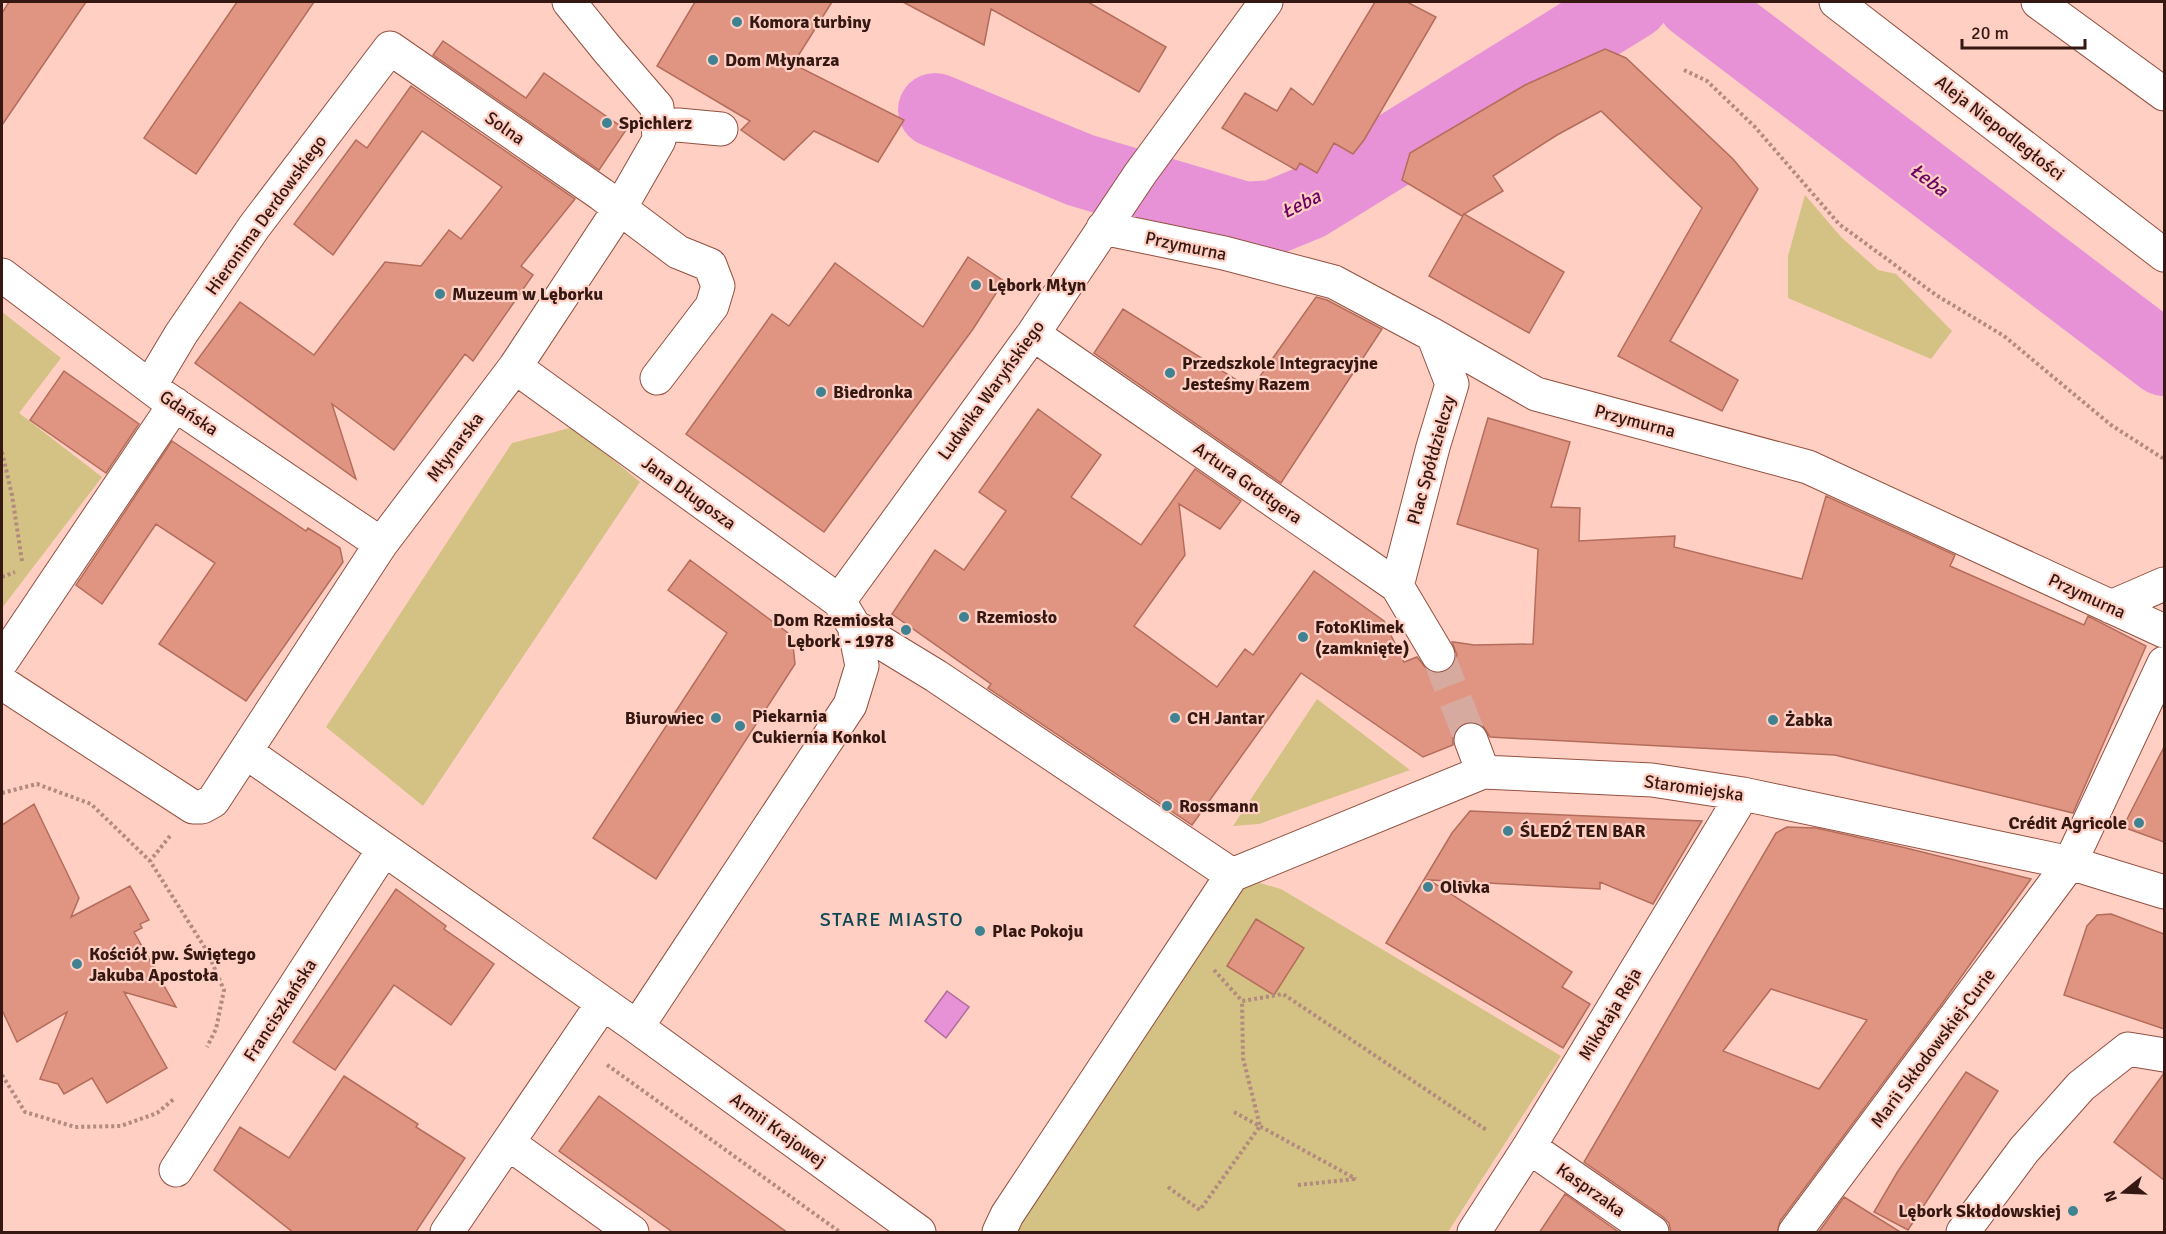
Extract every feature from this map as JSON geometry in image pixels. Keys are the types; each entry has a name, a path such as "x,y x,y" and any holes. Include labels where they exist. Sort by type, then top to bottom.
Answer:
{"street":[{"path":"569,2 657,107 659,133 678,125 721,129"},
{"name":"Ludwika Waryńskiego","path":"846,613 1140,174 1266,2"},
{"name":"Aleja Niepodległości","path":"1838,2 2164,255"},
{"path":"2038,2 2164,94"},
{"name":"Solna","path":"390,48 620,208 678,252 710,266 718,286 712,306 657,378"},
{"name":"Hieronima Derdowskiego","path":"2,661 163,395 180,334 254,227 390,48"},
{"name":"Młynarska","path":"193,807 202,807 213,801 381,544 515,367 620,208 659,133"},
{"name":"Przymurna","path":"1110,218 1224,253 1334,282 1536,394 1808,467 2164,631"},
{"name":"Gdańska","path":"2,276 163,395 381,544"},
{"name":"Artura Grottgera","path":"1033,334 1397,586 1438,656"},
{"name":"Plac Spółdzielczy","path":"1397,586 1452,384 1433,335"},
{"name":"Jana Długosza","path":"515,367 846,613 1232,875"},
{"path":"2111,607 2164,584"},
{"path":"246,752 637,1027 850,705 862,666 846,613"},
{"path":"2070,863 2164,663"},
{"path":"2,683 193,807"},
{"path":"1471,740 1483,772"},
{"name":"Staromiejska","path":"1232,875 1483,772 1652,780 1743,794 2070,863 2164,892"},
{"name":"Mikołaja Reja","path":"1474,1233 1529,1147 1743,794"},
{"name":"Franciszkańska","path":"176,1170 384,849"},
{"name":"Marii Skłodowskiej-Curie","path":"1795,1233 2070,863"},
{"path":"999,1233 1014,1205 1232,875"},
{"path":"447,1233 603,1003"},
{"name":"Armii Krajowej","path":"637,1027 919,1233"},
{"path":"1963,1233 2024,1150 2081,1086 2128,1049 2164,1055"},
{"path":"508,1143 632,1233"},
{"name":"Kasprzaka","path":"1529,1147 1652,1233"}],"path":[{"path":"1684,70 1707,81 1755,127 1839,224 1936,295 2004,336 2111,425 2164,459"},
{"path":"2,452 12,495 23,568 2,577"},
{"path":"2,793 37,784 92,804 150,861 207,951 224,990 216,1029 206,1049"},
{"path":"150,861 193,807"},
{"path":"1168,1187 1200,1210 1260,1126 1243,1058 1242,1001 1282,994 1488,1131"},
{"path":"576,1043 840,1233"},
{"path":"2,1075 25,1112 75,1127 121,1126 157,1113 179,1095"},
{"path":"1233,1112 1356,1179 1298,1185"}],"shaded area":[{"path":"1805,195 1841,237 1878,270 1896,274 1952,331 1931,359 1788,298 1788,256"},
{"path":"2,312 61,358 19,413 102,477 2,608"},
{"path":"574,427 640,482 423,806 326,727 512,443"},
{"path":"1317,699 1410,770 1259,824 1233,826"},
{"path":"1232,875 1281,889 1561,1056 1448,1232 1001,1232"},
{"path":"947,991 969,1007 946,1038 925,1021"}],"building":[{"path":"9,2 86,2 2,125 2,13"},
{"path":"237,2 314,2 196,174 144,138"},
{"path":"695,2 832,2 793,64 904,120 878,162 814,131 784,160 741,130 750,121 657,66"},
{"path":"903,2 1088,2 1166,47 1139,92 991,9 984,45"},
{"path":"1375,2 1407,2 1436,17 1364,140 1353,154 1334,143 1317,173 1300,163 1296,170 1222,128 1245,93 1277,111 1291,88 1313,105"},
{"path":"443,41 526,98 544,73 626,130 599,170 433,55"},
{"path":"1605,49 1626,58 1733,159 1758,189 1670,341 1738,380 1722,411 1618,356 1702,208 1601,111 1557,135 1493,176 1503,191 1462,216 1402,180 1410,153 1525,85"},
{"path":"411,86 575,199 521,266 533,275 473,361 465,354 394,450 332,404 356,479 195,363 240,302 314,355 385,262 421,266 449,230 461,239 502,187 422,131 333,255 294,224 356,140 367,148"},
{"path":"1464,214 1564,272 1529,333 1429,276"},
{"name":"Biedronka","path":"968,257 1004,281 973,329 824,532 686,434 772,314 789,326 835,263 923,327"},
{"name":"Przedszkole Integracyjne Jesteśmy Razem","path":"1316,297 1327,300 1382,329 1281,483 1094,353 1123,309 1251,389"},
{"path":"64,371 139,424 106,473 30,420"},
{"path":"1038,409 1101,455 1071,497 1141,545 1195,469 1241,501 1220,529 1179,504 1185,555 1134,626 1217,687 1245,649 1253,655 1314,571 1384,621 1404,662 1417,657 1429,672 1438,674 1454,665 1457,655 1452,642 1474,645 1533,644 1538,549 1457,524 1488,418 1570,442 1551,507 1580,508 1579,541 1675,536 1674,547 1802,579 1826,496 1955,555 1950,566 2084,625 2088,616 2146,646 2073,813 1835,755 1490,737 1483,726 1473,721 1457,728 1453,736 1453,745 1423,757 1301,673 1192,825 988,688 991,684 892,614 935,550 964,570 1006,511 979,492"},
{"path":"172,441 306,531 308,528 340,548 343,562 246,701 159,644 215,563 156,524 102,604 76,585"},
{"name":"Biurowiec","path":"690,560 792,636 795,664 656,879 593,838 727,633 668,590"},
{"path":"2164,747 2164,842 2123,827"},
{"name":"Kościół pw. Świętego Jakuba Apostoła","path":"34,804 79,898 71,917 130,886 149,920 140,924 142,928 134,932 176,1007 124,992 167,1068 107,1103 92,1078 64,1094 58,1084 40,1079 67,1012 17,1042 2,1010 2,825"},
{"path":"1470,811 1702,821 1653,904 1600,882 1600,889 1429,880 1572,972 1562,987 1590,1004 1563,1048 1386,943 1452,833"},
{"path":"1787,827 1816,828 2031,879 1941,1005 1780,1221 1777,1233 1671,1233 1669,1223 1663,1217 1584,1162 1776,833","holes":["1771,989 1867,1020 1819,1089 1723,1051"]},
{"path":"396,889 446,926 444,929 494,964 451,1025 394,985 335,1070 293,1042"},
{"path":"2111,914 2164,934 2164,1029 2064,995 2087,926 2097,915"},
{"path":"1256,919 1304,948 1274,995 1227,966"},
{"path":"1966,1072 1998,1091 1908,1230 1874,1212 1898,1171"},
{"path":"2164,1073 2164,1180 2114,1142"},
{"path":"344,1076 418,1124 416,1127 465,1158 415,1233 294,1233 214,1170 240,1127 289,1158"},
{"path":"599,1096 788,1233 674,1233 559,1151"},
{"path":"1565,1194 1620,1233 1539,1233"},
{"path":"1844,1197 1902,1233 1818,1233"}],"waterway":[{"name":"Łeba","path":"935,110 1080,170 1245,219 1274,217 1308,203 1633,2"},
{"name":"Łeba","path":"1694,2 2164,359"}],"tunnel":[{"path":"1438,655 1471,740"}],"place":[{"name":"Komora turbiny","path":"737,22"},
{"name":"Dom Młynarza","path":"713,60"},
{"name":"Spichlerz","path":"607,123"},
{"name":"Lębork Młyn","path":"976,285"},
{"name":"Muzeum w Lęborku","path":"440,294"},
{"name":"Przedszkole Integracyjne Jesteśmy Razem","path":"1170,373"},
{"name":"Biedronka","path":"821,392"},
{"name":"Rzemiosło","path":"964,617"},
{"name":"Dom Rzemiosła Lębork - 1978","path":"906,630"},
{"name":"FotoKlimek (zamknięte)","path":"1303,637"},
{"name":"Biurowiec","path":"716,718"},
{"name":"CH Jantar","path":"1175,718"},
{"name":"Żabka","path":"1773,720"},
{"name":"Piekarnia Cukiernia Konkol","path":"740,726"},
{"name":"Rossmann","path":"1167,806"},
{"name":"Crédit Agricole","path":"2139,823"},
{"name":"ŚLEDŹ TEN BAR","path":"1508,831"},
{"name":"Olivka","path":"1428,887"},
{"name":"Plac Pokoju","path":"980,931"},
{"name":"Kościół pw. Świętego Jakuba Apostoła","path":"77,964"},
{"name":"Lębork Skłodowskiej","path":"2073,1211"}],"district":[{"name":"STARE MIASTO","path":"892,919"}]}
